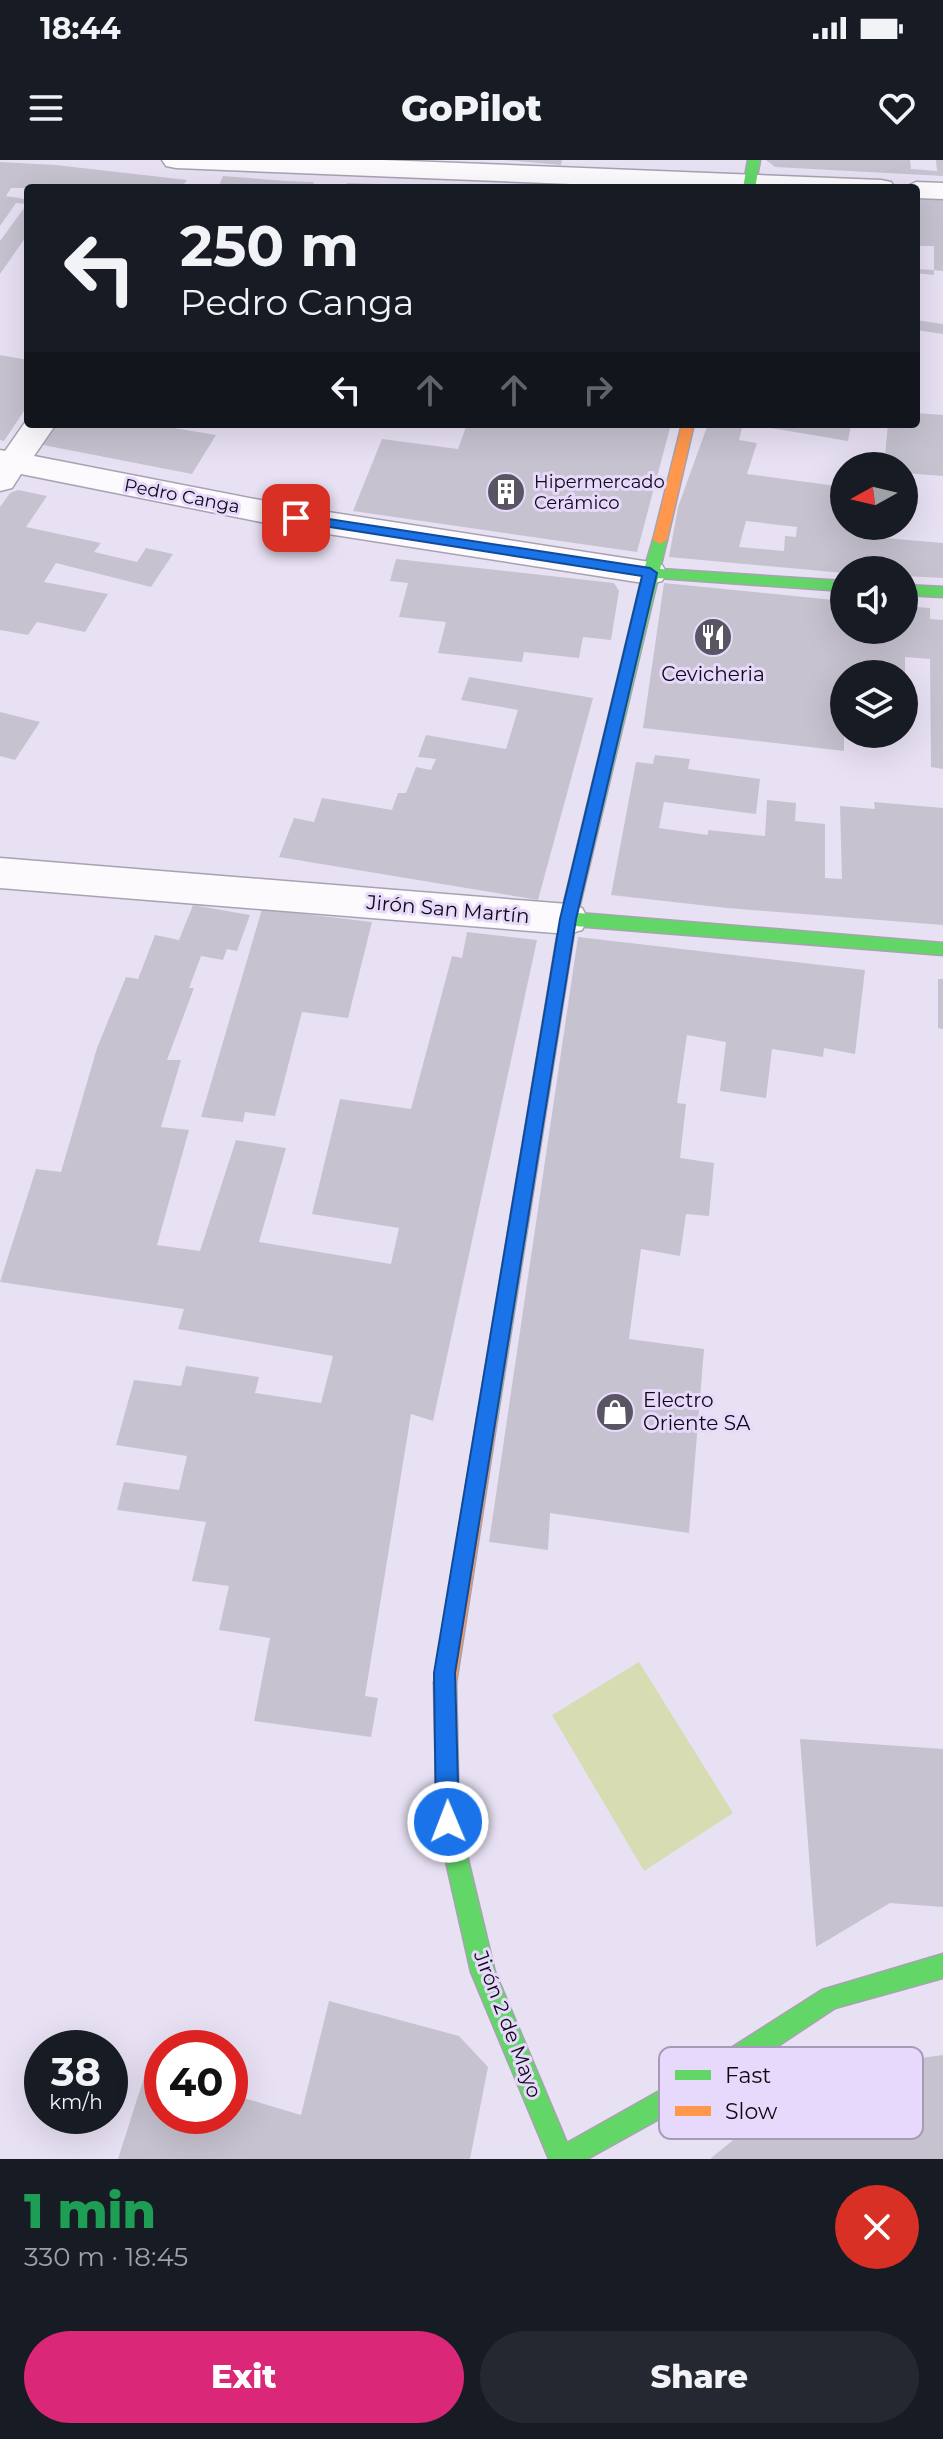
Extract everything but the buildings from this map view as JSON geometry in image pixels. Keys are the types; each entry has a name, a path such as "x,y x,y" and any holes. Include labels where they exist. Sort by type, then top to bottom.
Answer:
{"street":[{"path":"176,160 751,177 834,184"},
{"path":"205,184 220,162"},
{"path":"920,190 943,191"},
{"path":"4,468 37,428"},
{"name":"Jirón 2 de Mayo","path":"562,2159 483,1972 448,1822 445,1673 568,919 687,428"},
{"name":"Pedro Canga","path":"4,468 296,518 650,573"},
{"path":"650,573 830,585"},
{"path":"918,591 943,592"},
{"name":"Jirón San Martín","path":"0,873 943,949"},
{"path":"755,2047 830,1998 943,1966"},
{"path":"562,2159 659,2105"}],"green space":[{"path":"639,1662 733,1813 644,1871 552,1715"}],"traffic: fast":[{"path":"750,184 754,160"},
{"path":"487,1419 568,919 660,540"},
{"path":"650,573 830,585"},
{"path":"918,591 943,592"},
{"path":"568,919 943,949"},
{"path":"445,1683 448,1822 483,1972 561,2159"},
{"path":"755,2047 830,1998 943,1966"},
{"path":"562,2159 659,2105"}],"traffic: slow":[{"path":"660,540 687,428"},
{"path":"445,1683 487,1419"}],"place":[{"name":"Hipermercado Cerámico","path":"506,492"},
{"name":"Cevicheria","path":"713,637"},
{"name":"Electro Oriente SA","path":"615,1412"}],"route":[{"path":"296,518 650,573 568,919 445,1673 448,1822"}]}
